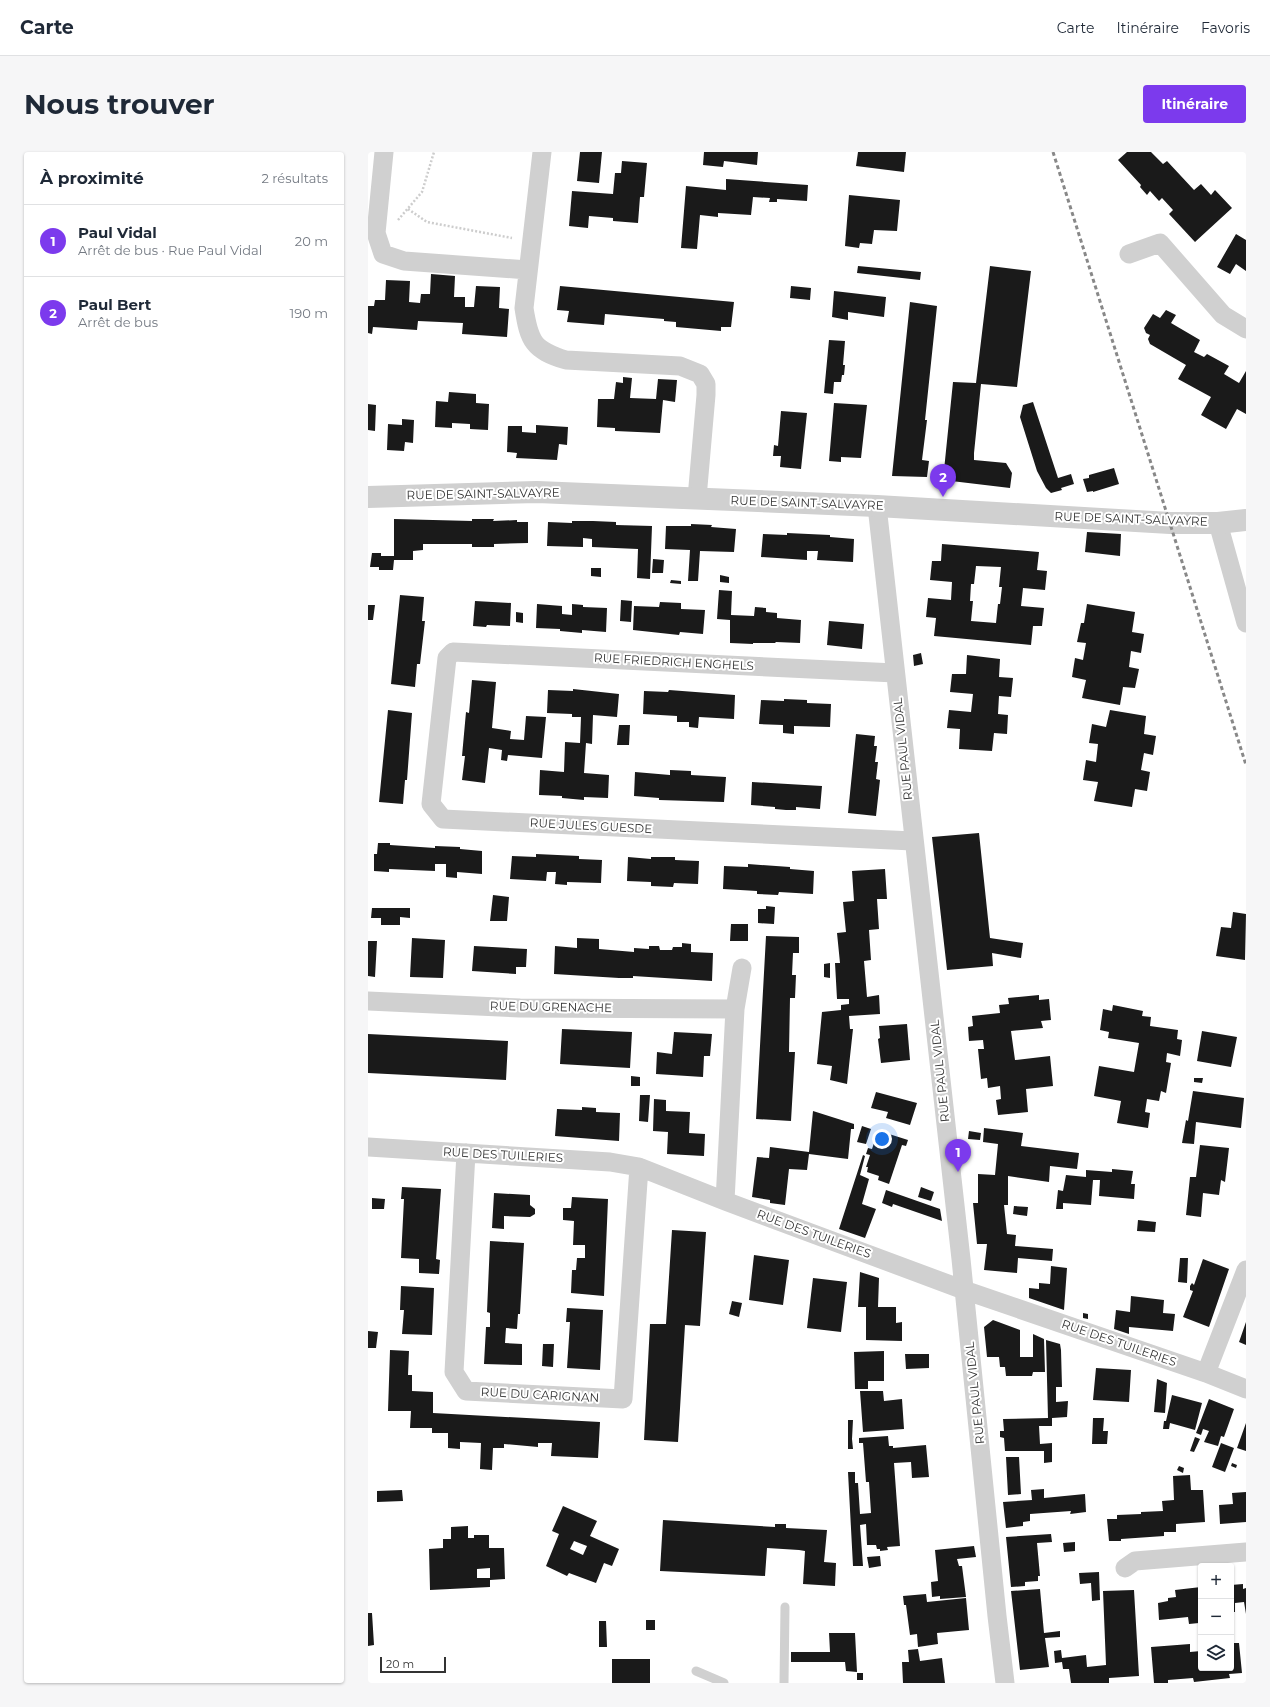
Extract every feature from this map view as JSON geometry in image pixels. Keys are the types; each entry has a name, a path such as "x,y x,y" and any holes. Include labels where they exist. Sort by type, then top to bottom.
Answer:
{"street":[{"path":"384,152 376,233 383,254 404,261 528,270"},
{"path":"542,152 524,308 527,330 537,346 550,355 566,360 680,366 700,374 706,384 706,395 697,498"},
{"path":"1129,254 1160,243 1223,316 1246,329"},
{"name":"RUE DE SAINT-SALVAYRE","path":"368,497 537,492 877,506 1170,523 1218,523 1246,520"},
{"name":"RUE PAUL VIDAL","path":"877,506 964,1290 1005,1683"},
{"path":"1218,523 1246,623"},
{"name":"RUE FRIEDRICH ENGHELS","path":"453,652 895,673"},
{"name":"RUE JULES GUESDE","path":"453,652 448,658 431,804 443,819 913,841"},
{"path":"725,1201 735,1009 742,968"},
{"name":"RUE DU GRENACHE","path":"368,1001 520,1008 735,1009"},
{"name":"RUE DES TUILERIES","path":"368,1147 610,1162 639,1167 725,1201 964,1290 1206,1373 1246,1389"},
{"name":"RUE DU CARIGNAN","path":"466,1153 454,1372 466,1391 623,1399 639,1167"},
{"path":"1206,1373 1246,1270"},
{"path":"1125,1568 1135,1561 1246,1552"}],"lane":[{"path":"784,1683 785,1607"},
{"path":"696,1671 724,1683"}],"path":[{"path":"376,233 401,218 422,192 434,152"},
{"path":"408,210 427,222 498,235 531,243"}],"building":[{"path":"580,152 602,152 599,183 577,181"},
{"path":"704,152 758,152 757,165 724,161 723,167 703,165"},
{"path":"858,152 906,152 904,172 856,166"},
{"path":"1127,152 1151,152 1163,164 1167,161 1194,190 1201,184 1211,195 1215,190 1232,208 1195,242 1169,214 1173,210 1162,198 1159,201 1150,191 1147,195 1140,187 1141,185 1118,160"},
{"path":"622,161 647,163 644,197 640,197 638,223 613,221 613,218 589,216 588,228 569,226 572,191 613,194 615,173 621,173"},
{"path":"726,179 808,185 807,201 777,199 777,202 769,202 770,198 753,197 751,215 718,213 718,217 700,215 697,249 681,248 686,186 726,190"},
{"path":"849,195 900,200 897,231 874,230 872,244 860,243 859,248 845,246"},
{"path":"1236,234 1246,240 1246,271 1236,264 1230,274 1217,267"},
{"path":"858,266 921,272 920,280 857,273"},
{"path":"990,266 1031,271 1017,387 981,384 974,453 974,460 1006,463 1012,473 1010,488 943,480 953,382 976,383"},
{"path":"431,274 455,276 454,297 465,297 465,307 474,307 476,286 500,287 499,308 509,309 507,337 462,334 463,323 418,321 417,330 373,327 372,334 368,333 368,306 374,306 375,300 385,300 386,280 410,281 409,302 420,303 421,294 430,294"},
{"path":"560,286 734,302 731,327 721,327 721,331 676,327 676,322 664,321 664,319 605,314 604,325 567,322 569,311 557,310"},
{"path":"791,286 811,288 810,300 790,298"},
{"path":"834,291 886,297 884,317 848,312 848,320 832,317"},
{"path":"910,302 937,306 922,460 929,461 927,477 892,476"},
{"path":"1166,310 1176,315 1171,323 1200,340 1194,352 1204,357 1207,354 1229,366 1224,374 1239,383 1246,371 1246,414 1237,409 1226,429 1201,415 1211,397 1178,379 1186,365 1150,344 1148,339 1150,335 1146,333 1144,328 1153,314 1160,318"},
{"path":"829,340 845,341 843,365 845,365 844,375 842,375 841,382 834,382 833,394 824,393"},
{"path":"623,377 632,378 630,398 656,399 658,379 677,380 675,402 663,400 660,433 615,431 615,428 597,427 598,399 614,399 616,382 623,383"},
{"path":"449,392 476,394 476,403 489,404 488,430 470,429 470,424 452,423 452,428 435,427 436,401 448,402"},
{"path":"1033,402 1058,478 1071,474 1074,484 1061,488 1062,490 1051,493 1046,488 1037,471 1020,417 1023,405"},
{"path":"834,403 867,405 861,458 841,457 841,462 829,461"},
{"path":"368,404 376,405 375,431 368,430"},
{"path":"781,411 807,413 801,469 780,467 781,456 773,456 774,445 778,446"},
{"path":"402,419 414,420 413,443 405,442 404,451 387,450 388,424 402,425"},
{"path":"536,425 568,427 567,445 559,444 557,460 516,458 517,453 507,452 508,426 522,426 522,432 536,433"},
{"path":"1114,468 1119,484 1093,492 1087,492 1083,479 1089,478 1089,475"},
{"path":"394,519 472,521 472,519 494,519 493,521 517,520 517,522 528,522 528,543 494,544 494,547 472,547 472,544 423,544 423,550 413,551 413,560 394,560 393,570 379,570 379,567 370,567 372,553 381,553 381,556 394,556"},
{"path":"572,521 616,522 616,525 652,526 650,579 637,578 638,549 592,547 592,539 583,538 583,547 547,546 548,522 572,523"},
{"path":"691,524 712,525 711,527 736,529 734,552 700,551 698,581 688,581 690,550 665,549 666,526 691,526"},
{"path":"1087,532 1121,534 1120,556 1085,552"},
{"path":"787,533 830,535 830,537 854,539 853,562 817,560 818,551 807,551 807,560 761,557 763,534 787,535"},
{"path":"942,544 1039,552 1037,570 1047,571 1045,590 1023,588 1021,606 1044,608 1042,626 1033,626 1031,645 934,636 936,618 926,617 928,598 951,600 952,582 930,580 932,561 941,561","holes":["976,566 1001,567 999,587 1002,587 996,623 971,621 973,601 970,601 971,584 974,584"]},
{"path":"653,559 664,560 663,573 652,573"},
{"path":"591,568 601,568 601,577 591,576"},
{"path":"720,575 729,577 729,583 720,582"},
{"path":"671,580 681,581 681,584 670,583"},
{"path":"719,590 732,591 731,615 754,616 755,607 766,608 766,612 777,613 777,618 801,620 800,643 730,643 730,620 717,619"},
{"path":"400,595 424,597 422,621 425,621 420,664 417,664 415,687 391,684"},
{"path":"621,600 632,601 631,622 620,621"},
{"path":"475,601 511,603 510,626 473,626"},
{"path":"660,602 681,603 681,609 705,610 703,634 680,632 679,635 633,630 634,606 659,607"},
{"path":"537,604 562,606 562,614 572,615 572,604 583,605 583,607 607,608 606,632 582,630 582,633 560,631 560,629 536,628"},
{"path":"1087,604 1135,612 1132,632 1144,634 1141,653 1131,651 1129,667 1139,669 1135,688 1123,687 1120,705 1082,698 1086,680 1072,677 1075,658 1083,660 1086,643 1077,642 1081,623 1084,623"},
{"path":"368,605 375,605 373,620 368,620"},
{"path":"516,612 523,613 523,623 516,622"},
{"path":"829,621 864,624 862,649 827,645"},
{"path":"921,653 923,664 914,666 913,655"},
{"path":"967,655 1000,659 999,677 1013,678 1011,697 999,696 998,714 1008,715 1007,734 994,733 992,751 959,749 960,729 947,728 949,710 971,712 973,694 950,692 952,674 966,674"},
{"path":"472,680 496,682 492,728 511,731 510,739 524,740 526,716 546,717 542,758 508,755 507,761 501,760 502,750 489,748 485,783 462,780 465,756 462,756 466,712 469,713"},
{"path":"573,689 619,694 617,717 593,715 592,744 586,743 584,773 609,775 608,798 584,797 584,800 562,798 562,796 539,795 540,770 564,772 565,742 580,743 581,717 572,717 572,714 547,713 548,690 573,691"},
{"path":"669,690 735,695 734,719 699,717 698,728 689,727 689,722 677,722 677,716 643,714 644,691 668,692"},
{"path":"784,699 807,700 807,703 831,704 830,727 794,726 794,734 783,733 783,725 759,724 761,700 784,701"},
{"path":"388,710 412,713 407,780 405,780 403,804 379,802"},
{"path":"1110,710 1146,716 1144,734 1156,736 1153,755 1144,753 1141,770 1150,772 1147,791 1135,789 1132,807 1094,801 1098,782 1083,780 1086,760 1096,762 1098,744 1089,743 1092,724 1106,727"},
{"path":"619,725 630,725 629,745 617,745"},
{"path":"856,734 875,736 874,746 877,746 875,762 878,762 876,779 880,780 876,816 848,813"},
{"path":"670,770 691,771 691,775 726,777 724,802 659,800 659,798 634,796 635,772 670,775"},
{"path":"752,782 822,786 820,809 796,807 796,810 786,810 775,809 775,807 751,805"},
{"path":"979,833 990,938 1023,943 1021,958 992,953 993,966 947,970 932,837"},
{"path":"378,843 435,848 435,846 460,847 460,849 482,851 482,874 457,872 457,878 446,877 446,864 435,864 435,871 389,869 389,872 374,871 374,854 377,854"},
{"path":"536,854 579,856 579,859 602,860 601,883 567,882 567,885 555,884 556,872 547,872 546,881 510,879 512,856 536,857"},
{"path":"628,857 651,859 651,857 675,857 675,860 699,861 698,884 674,883 673,887 651,886 651,882 627,881"},
{"path":"748,864 790,867 790,869 814,871 813,894 779,892 778,895 757,894 757,891 723,889 724,866 748,867"},
{"path":"885,869 887,899 877,899 879,929 869,930 871,960 864,961 867,997 879,995 880,1014 849,1016 850,1029 853,1029 847,1084 830,1080 832,1066 817,1064 822,1012 841,1010 841,1005 849,1004 849,999 837,999 835,963 840,963 837,933 846,932 843,902 854,901 852,871"},
{"path":"493,895 509,897 507,921 490,921"},
{"path":"766,906 775,907 774,924 758,923 758,909 766,909"},
{"path":"372,908 410,908 410,918 400,917 400,925 381,925 381,918 371,918"},
{"path":"1233,912 1246,914 1245,960 1216,956 1221,927 1231,928"},
{"path":"731,924 748,924 748,941 730,941"},
{"path":"766,936 799,937 799,953 793,953 792,975 796,975 795,998 790,998 789,1052 795,1052 791,1121 756,1119"},
{"path":"412,938 445,940 443,978 410,977"},
{"path":"577,938 599,939 599,949 634,952 634,948 649,949 649,946 659,946 660,950 672,950 673,947 682,947 682,943 691,944 691,952 713,953 712,981 633,976 633,978 619,978 554,974 555,946 577,948"},
{"path":"368,941 377,941 375,977 368,976"},
{"path":"474,946 527,949 526,967 516,967 516,974 472,971"},
{"path":"830,963 830,978 824,977 824,964"},
{"path":"1039,995 1039,1000 1049,999 1051,1020 1041,1021 1043,1028 1011,1031 1015,1060 1050,1056 1053,1086 1026,1089 1028,1112 998,1115 996,1100 1001,1099 1000,1086 988,1088 987,1078 981,1079 978,1049 984,1049 983,1040 969,1041 968,1027 973,1026 972,1016 1000,1013 999,1005 1009,1004 1008,998"},
{"path":"1113,1005 1143,1011 1142,1016 1151,1017 1150,1026 1178,1030 1177,1039 1182,1040 1180,1056 1167,1053 1166,1062 1171,1063 1166,1093 1161,1091 1159,1101 1147,1099 1145,1112 1150,1113 1148,1128 1117,1123 1121,1101 1094,1096 1099,1066 1134,1072 1139,1043 1108,1038 1109,1032 1100,1030 1103,1009 1112,1011"},
{"path":"907,1024 910,1060 881,1063 878,1039 880,1038 879,1026"},
{"path":"562,1029 632,1032 630,1068 560,1064"},
{"path":"1202,1031 1237,1037 1231,1067 1197,1061"},
{"path":"674,1032 712,1034 710,1056 704,1056 703,1077 656,1074 657,1052 672,1054"},
{"path":"368,1034 508,1041 506,1080 368,1073"},
{"path":"631,1076 640,1077 640,1086 631,1086"},
{"path":"1194,1078 1203,1078 1202,1083 1194,1082"},
{"path":"1193,1091 1244,1098 1241,1128 1196,1122 1194,1144 1182,1143 1186,1120 1188,1121"},
{"path":"876,1092 917,1103 910,1125 886,1118 888,1112 871,1108"},
{"path":"640,1095 650,1095 648,1122 639,1121"},
{"path":"654,1099 666,1100 666,1111 690,1112 689,1133 705,1134 704,1156 667,1154 668,1132 653,1131"},
{"path":"582,1107 596,1108 596,1112 620,1113 619,1141 555,1136 557,1109 582,1110"},
{"path":"813,1111 854,1124 854,1129 851,1129 848,1159 809,1154 807,1170 789,1169 785,1205 770,1203 770,1200 752,1197 757,1157 769,1158 770,1147 809,1152"},
{"path":"862,1126 871,1129 866,1144 857,1142"},
{"path":"984,1128 1023,1133 1021,1146 1079,1153 1077,1169 1050,1166 1049,1182 1008,1176 1008,1205 1004,1205 1007,1234 1016,1235 1015,1246 1053,1249 1052,1261 1018,1258 1017,1273 984,1270 987,1244 977,1244 973,1203 978,1203 978,1174 995,1175 998,1144 983,1142"},
{"path":"969,1131 981,1133 980,1140 968,1139"},
{"path":"889,1134 908,1140 906,1146 902,1145 889,1184 878,1180 879,1176 867,1172 868,1167 866,1167 870,1155 866,1154 868,1148 872,1149 876,1137 887,1140"},
{"path":"1200,1145 1229,1148 1225,1182 1221,1180 1219,1195 1203,1193 1201,1217 1186,1215 1190,1177 1196,1177"},
{"path":"863,1155 865,1156 860,1175 869,1179 862,1204 876,1209 865,1238 839,1229"},
{"path":"1112,1169 1133,1171 1131,1184 1135,1184 1134,1199 1099,1196 1100,1180 1093,1180 1091,1205 1063,1203 1063,1209 1056,1209 1058,1190 1063,1191 1066,1175 1086,1177 1086,1170 1112,1172"},
{"path":"402,1187 441,1189 436,1259 440,1260 439,1274 419,1273 419,1259 401,1258 404,1199 401,1199"},
{"path":"921,1187 934,1192 931,1201 918,1197"},
{"path":"886,1190 940,1209 942,1221 893,1204 892,1207 882,1203"},
{"path":"494,1193 530,1195 530,1205 535,1209 535,1214 530,1217 504,1216 504,1229 492,1228"},
{"path":"572,1197 608,1199 604,1296 571,1293 572,1270 576,1270 577,1258 585,1258 585,1245 573,1245 574,1221 563,1220 563,1208 571,1208"},
{"path":"372,1198 385,1199 384,1209 372,1209"},
{"path":"1014,1206 1028,1207 1027,1216 1013,1214"},
{"path":"1138,1220 1156,1222 1155,1232 1137,1231"},
{"path":"672,1230 706,1232 700,1326 685,1325 678,1442 644,1440 650,1324 666,1324"},
{"path":"490,1241 524,1243 520,1314 518,1314 517,1329 506,1328 505,1343 522,1344 522,1365 484,1364 486,1327 490,1327 490,1313 487,1312"},
{"path":"754,1255 789,1260 783,1305 749,1300"},
{"path":"1180,1258 1188,1258 1187,1283 1178,1282"},
{"path":"1203,1259 1229,1269 1209,1327 1183,1317 1193,1291 1190,1290 1190,1286 1192,1283 1194,1285"},
{"path":"1051,1266 1067,1268 1064,1310 1029,1298 1029,1288 1039,1289 1039,1283 1050,1284"},
{"path":"860,1272 879,1278 878,1307 896,1307 896,1323 902,1322 902,1341 866,1340 866,1307 858,1307"},
{"path":"813,1278 847,1282 841,1332 807,1328"},
{"path":"401,1286 434,1288 432,1335 402,1334 404,1310 400,1310"},
{"path":"1131,1296 1164,1300 1163,1313 1175,1314 1173,1331 1129,1327 1129,1334 1114,1329 1116,1310 1130,1312"},
{"path":"732,1301 742,1303 739,1317 729,1314"},
{"path":"567,1308 603,1310 600,1370 567,1368 570,1322 566,1322"},
{"path":"1083,1313 1088,1314 1088,1319 1083,1318"},
{"path":"993,1320 1020,1330 1020,1357 1033,1357 1033,1334 1044,1339 1045,1372 1033,1372 1032,1376 1006,1376 1005,1367 1000,1367 999,1357 987,1357 984,1327"},
{"path":"1246,1322 1246,1345 1239,1342"},
{"path":"368,1331 378,1332 376,1348 368,1348"},
{"path":"1046,1340 1060,1344 1062,1387 1056,1387 1056,1402 1068,1401 1067,1417 1052,1418 1052,1426 1039,1426 1040,1444 1052,1443 1052,1462 1044,1463 1044,1451 1005,1451 1004,1438 1000,1437 1000,1431 1004,1431 1003,1419 1048,1418"},
{"path":"543,1344 554,1344 553,1367 542,1366"},
{"path":"390,1350 409,1351 408,1375 412,1375 412,1391 433,1392 433,1413 600,1422 598,1458 551,1456 552,1443 538,1443 538,1447 504,1444 504,1448 493,1448 492,1470 480,1469 481,1443 460,1442 460,1449 448,1448 448,1433 432,1433 432,1428 410,1428 411,1411 388,1411"},
{"path":"884,1351 884,1381 868,1381 868,1389 855,1389 854,1352"},
{"path":"905,1354 929,1354 929,1368 906,1369"},
{"path":"1096,1368 1131,1370 1129,1402 1093,1400"},
{"path":"1157,1379 1167,1383 1165,1413 1154,1412"},
{"path":"860,1391 883,1391 884,1401 902,1399 904,1429 863,1432"},
{"path":"1172,1395 1202,1403 1195,1430 1170,1423 1169,1429 1163,1429"},
{"path":"1209,1399 1234,1409 1224,1437 1221,1436 1218,1446 1204,1442 1209,1431 1203,1429 1201,1435 1196,1433"},
{"path":"1093,1418 1104,1418 1103,1431 1108,1431 1107,1444 1092,1444"},
{"path":"848,1420 853,1420 853,1449 848,1449"},
{"path":"1246,1423 1246,1451 1237,1448"},
{"path":"888,1436 889,1446 893,1446 893,1448 926,1445 929,1477 912,1478 911,1462 894,1463 900,1546 887,1547 888,1550 880,1551 880,1549 877,1549 876,1545 867,1545 866,1524 860,1525 863,1566 853,1566 848,1472 855,1472 855,1483 858,1483 860,1514 871,1513 869,1482 866,1482 863,1443 859,1443 859,1438"},
{"path":"1195,1437 1200,1439 1194,1452 1190,1451"},
{"path":"1221,1443 1234,1448 1225,1472 1212,1467"},
{"path":"1006,1457 1019,1457 1021,1494 1008,1495"},
{"path":"1232,1463 1237,1465 1236,1468 1231,1466"},
{"path":"1179,1466 1184,1468 1183,1473 1177,1470"},
{"path":"1190,1475 1191,1490 1203,1490 1205,1522 1176,1524 1176,1532 1164,1532 1164,1536 1109,1541 1107,1519 1117,1519 1117,1515 1163,1511 1162,1501 1174,1500 1173,1476"},
{"path":"1044,1489 1044,1498 1085,1494 1086,1512 1070,1514 1071,1511 1030,1514 1030,1521 1023,1522 1023,1526 1006,1528 1003,1502 1032,1500 1031,1490"},
{"path":"402,1490 403,1501 377,1502 377,1491"},
{"path":"1246,1492 1246,1522 1220,1524 1219,1505 1233,1504 1232,1493"},
{"path":"563,1506 597,1521 590,1536 619,1549 612,1566 604,1563 596,1583 569,1573 567,1576 546,1566 559,1534 552,1531","holes":["574,1541 587,1546 583,1555 570,1549"]},
{"path":"663,1520 775,1527 775,1524 786,1524 786,1528 827,1530 824,1562 836,1563 835,1586 803,1584 805,1551 799,1550 767,1548 765,1576 660,1571"},
{"path":"468,1526 468,1538 474,1538 474,1535 489,1535 489,1548 504,1548 505,1579 490,1580 490,1587 430,1590 429,1549 443,1548 443,1539 451,1539 451,1527","holes":["490,1568 490,1578 477,1578 477,1569"]},
{"path":"1051,1534 1052,1542 1037,1543 1040,1576 1038,1576 1038,1581 1025,1582 1025,1586 1011,1587 1006,1537"},
{"path":"1075,1542 1075,1551 1064,1552 1063,1543"},
{"path":"974,1546 976,1557 957,1559 959,1566 962,1566 966,1597 940,1599 940,1596 932,1597 931,1582 938,1581 935,1550"},
{"path":"880,1556 881,1566 869,1568 867,1557"},
{"path":"1099,1572 1100,1600 1092,1601 1091,1583 1080,1584 1079,1573"},
{"path":"1243,1584 1243,1589 1246,1588 1246,1614 1244,1602 1235,1603 1234,1612 1234,1585"},
{"path":"1198,1587 1198,1623 1189,1624 1188,1617 1159,1620 1158,1603 1168,1601 1168,1598 1176,1597 1175,1590"},
{"path":"1040,1589 1044,1633 1060,1631 1060,1637 1045,1638 1049,1667 1020,1670 1011,1591"},
{"path":"1134,1590 1139,1676 1109,1678 1109,1683 1071,1683 1069,1669 1063,1669 1062,1662 1055,1663 1054,1651 1061,1650 1062,1658 1086,1655 1087,1667 1106,1665 1103,1591"},
{"path":"926,1594 927,1602 966,1598 969,1630 937,1633 938,1644 918,1647 917,1634 910,1635 906,1605 904,1605 903,1596"},
{"path":"368,1613 372,1613 374,1645 368,1646"},
{"path":"646,1620 655,1620 655,1630 646,1630"},
{"path":"599,1621 606,1621 607,1647 599,1647"},
{"path":"829,1633 855,1633 857,1672 846,1671 845,1662 791,1662 791,1652 830,1652"},
{"path":"1234,1643 1239,1643 1242,1673 1229,1674 1230,1678 1194,1682 1193,1678 1168,1680 1168,1683 1154,1683 1151,1647 1190,1644 1190,1652 1198,1651 1198,1671 1234,1671"},
{"path":"918,1649 920,1661 942,1658 945,1683 903,1683 902,1662 909,1662 908,1650"},
{"path":"612,1659 650,1659 650,1683 612,1683"},
{"path":"857,1673 863,1673 863,1680 857,1680"}],"railway":[{"path":"1053,152 1246,765"}],"place":[{"name":"Paul Bert","path":"943,497"},
{"name":"Paul Vidal","path":"958,1172"}]}
